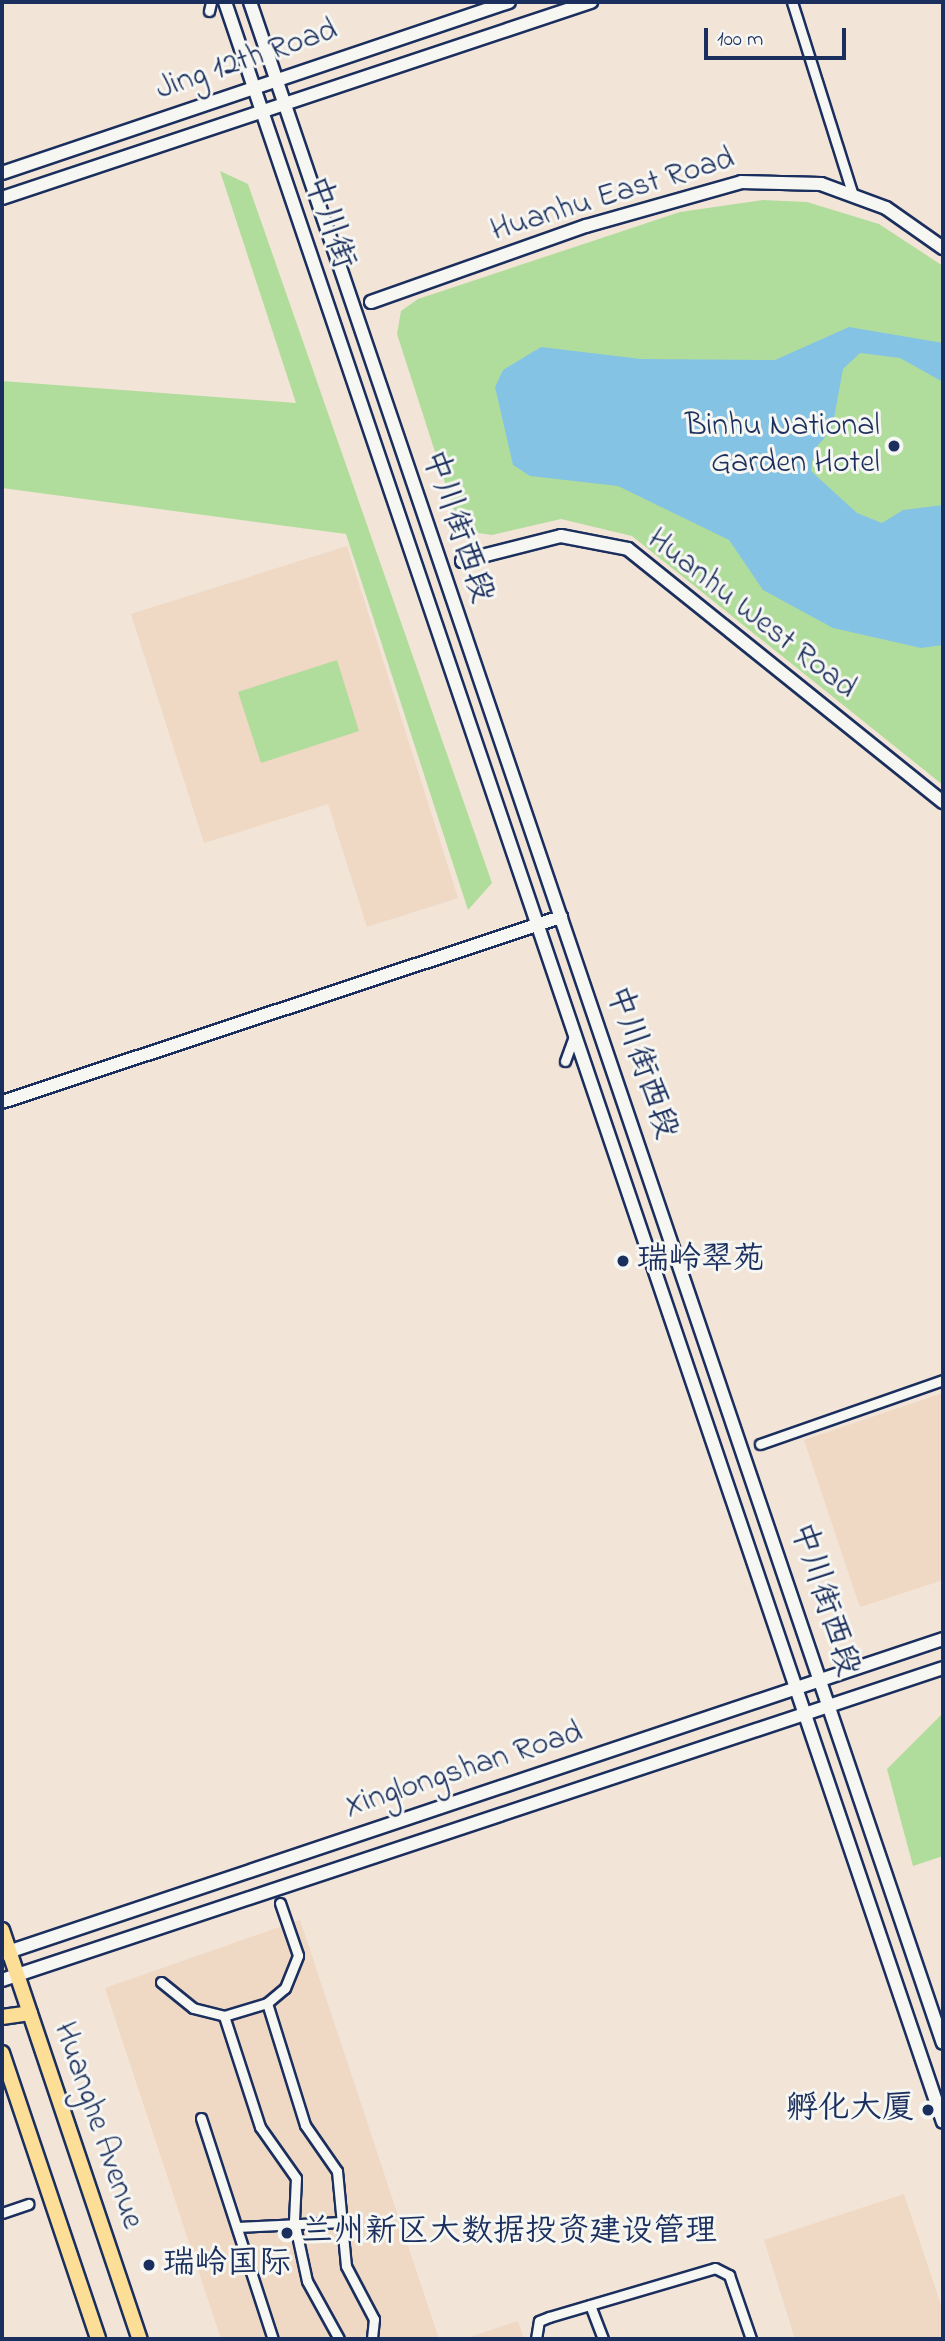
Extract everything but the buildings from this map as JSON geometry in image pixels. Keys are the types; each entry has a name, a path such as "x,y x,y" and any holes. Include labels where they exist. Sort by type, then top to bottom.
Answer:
{"main road":[{"name":"中川街","path":"225,2 382,461"},
{"path":"250,2 276,78"},
{"name":"Jing 12th Road","path":"2,173 276,78 509,2"},
{"path":"2,198 283,102 592,2"},
{"name":"中川街西段","path":"276,78 824,1680 829,1702 943,2043"},
{"name":"Huanhu East Road","path":"371,302 586,226 741,182 821,184 886,208 943,248"},
{"name":"中川街西段","path":"382,461 799,1688 943,2122"},
{"name":"Huanhu West Road","path":"462,561 561,536 628,549 943,802"},
{"path":"2,1101 561,916"},
{"name":"Xinglongshan Road","path":"5,1953 44,1935 943,1639"},
{"name":"Xinglongshan Road","path":"2,1980 53,1958 70,1958 806,1709 943,1668"},
{"path":"822,1759 828,1751 846,1752"},
{"name":"Huanghe Avenue","path":"2,1930 5,1953 17,1975 140,2339"},
{"path":"44,1935 53,1958"},
{"path":"2,2017 30,2013"},
{"name":"Huanghe Avenue","path":"2,2053 98,2339"}],"street":[{"path":"792,2 853,195"},
{"path":"565,1061 576,1032"},
{"path":"760,1444 943,1380"},
{"path":"161,1982 193,2008 224,2016 267,2003 285,1988 298,1955 280,1903"},
{"path":"267,2003 305,2125 337,2171 346,2266 374,2319 372,2339"},
{"path":"224,2016 260,2127 296,2178 294,2221 307,2281 339,2339"},
{"path":"201,2118 273,2339"},
{"path":"2,2213 28,2204"},
{"path":"237,2227 294,2221 342,2222"},
{"path":"536,2339 539,2322 719,2269 729,2275 751,2339"},
{"path":"590,2305 603,2339"}],"shaded area":[{"path":"347,546 458,898 367,927 328,804 204,843 131,614"},
{"path":"943,1393 943,1580 860,1607 804,1440"},
{"path":"300,1920 439,2339 221,2339 105,1988"},
{"path":"904,2194 943,2311 943,2339 795,2339 764,2240"},
{"path":"518,2321 524,2339 464,2339"}],"green space":[{"path":"220,171 248,184 492,883 468,910 346,534 2,488 2,381 296,403"},
{"path":"763,200 807,202 879,224 943,266 943,785 632,536 561,519 492,535 471,532 457,520 397,334 401,311 418,299 680,212"},
{"path":"337,660 359,731 261,763 238,692"},
{"path":"943,1713 943,1856 913,1866 887,1769"}],"water":[{"path":"849,327 943,343 943,382 900,358 860,353 843,369 832,429 814,450 811,471 857,513 882,523 903,510 943,505 943,645 921,648 833,628 763,590 729,540 618,486 530,476 513,465 495,387 503,370 541,347 641,359 775,360"}],"place":[{"name":"Binhu National Garden Hotel","path":"894,446"},
{"name":"瑞岭翠苑","path":"623,1261"},
{"name":"孵化大厦","path":"928,2110"},
{"name":"兰州新区大数据投资建设管理","path":"287,2233"},
{"name":"瑞岭国际","path":"149,2265"}]}
